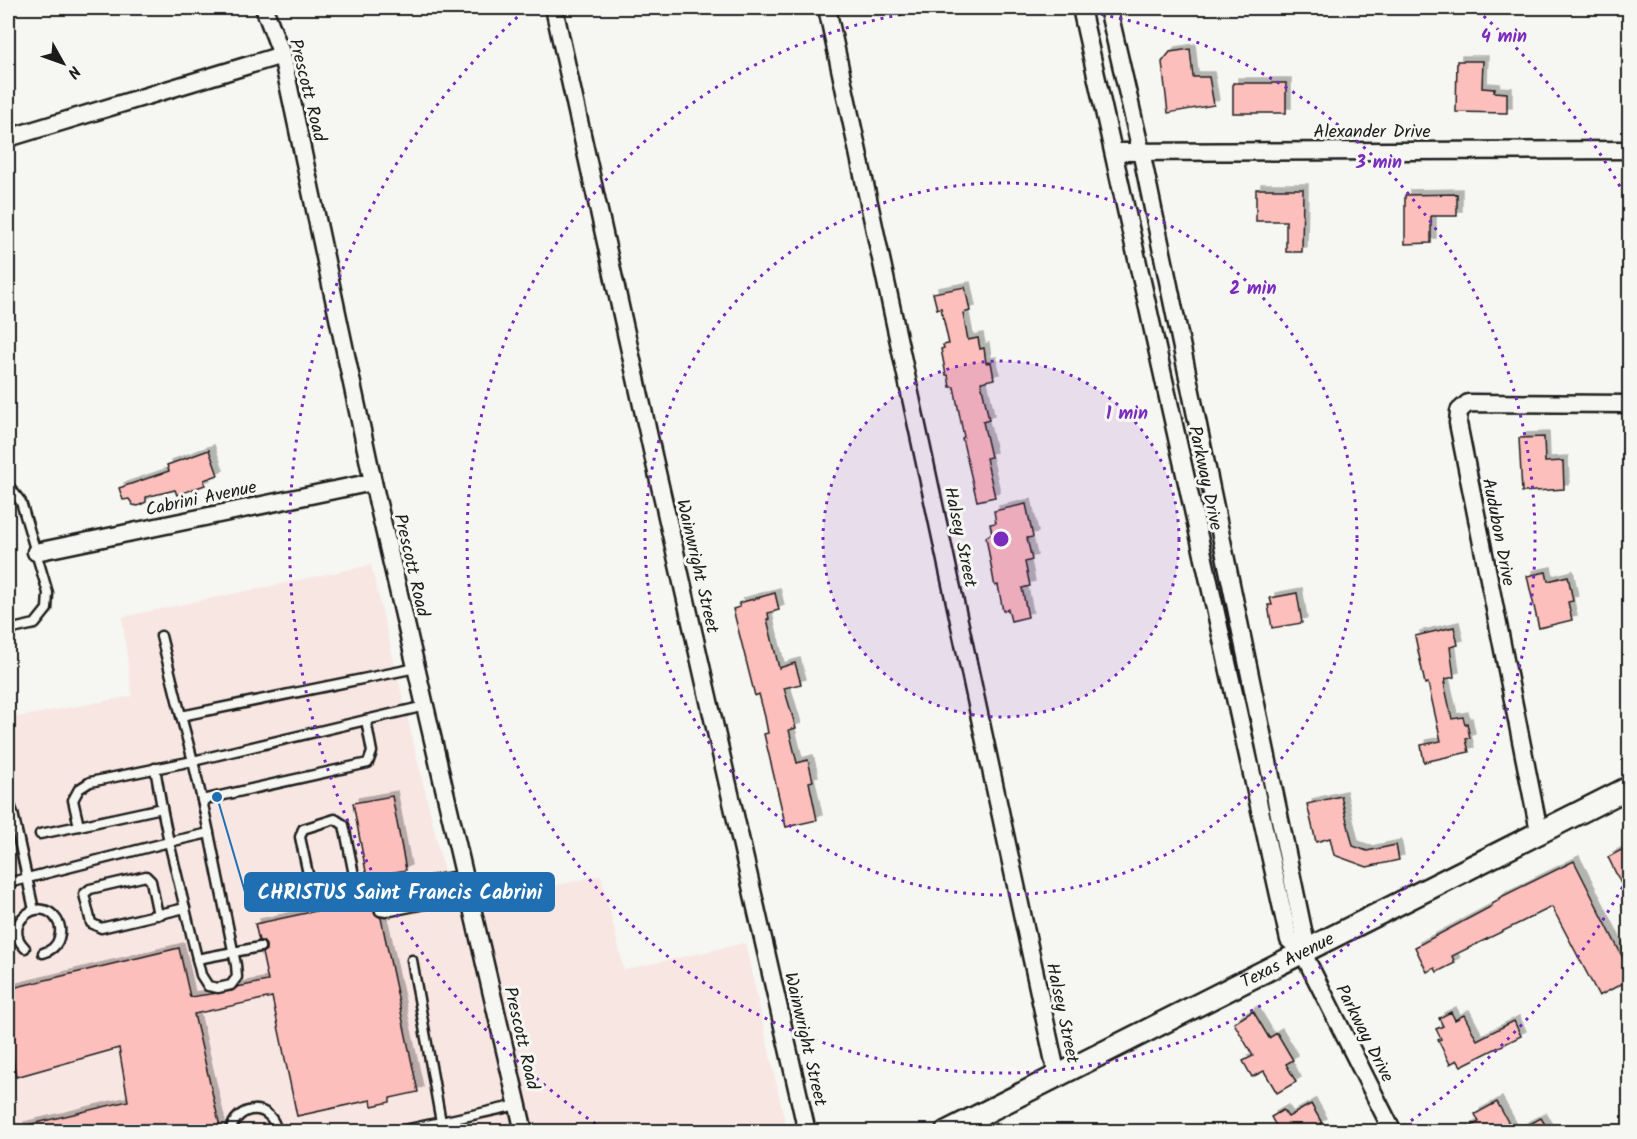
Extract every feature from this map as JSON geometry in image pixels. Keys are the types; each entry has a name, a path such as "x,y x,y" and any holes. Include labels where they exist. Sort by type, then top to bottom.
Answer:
{"street":[{"name":"Prescott Road","path":"264,8 282,55 373,482 524,1131"},
{"name":"Wainwright Street","path":"554,8 658,479 807,1131"},
{"name":"Halsey Street","path":"827,8 1057,1076"},
{"name":"Parkway Drive","path":"1081,8 1288,940 1302,951 1393,1131"},
{"name":"Parkway Drive","path":"1108,8 1141,151 1304,935 1302,951"},
{"path":"8,138 282,55"},
{"name":"Alexander Drive","path":"1114,152 1629,150"},
{"name":"Audubon Drive","path":"1539,831 1458,423 1459,411 1468,403 1629,404"},
{"name":"Cabrini Avenue","path":"36,552 373,482"},
{"name":"Texas Avenue","path":"946,1131 1629,787"}],"lane":[{"path":"8,485 21,502 48,593 47,609 35,624 8,630"},
{"path":"155,768 169,842 201,975 208,986 218,988 231,985 237,977 233,951 202,800 161,636"},
{"path":"181,716 416,668"},
{"path":"79,826 73,800 79,789 90,782 193,761 425,706"},
{"path":"202,800 368,763 372,752 366,720"},
{"path":"8,800 13,813 34,910"},
{"path":"40,834 162,808"},
{"path":"358,895 344,825 335,819 303,829 300,837 313,897 322,902 464,875"},
{"path":"8,883 209,833"},
{"path":"158,915 151,881 146,876 90,889 84,894 91,923 101,928 158,915 185,908"},
{"path":"382,913 469,896"},
{"path":"25,948 18,938 18,924 27,913 34,910 48,912 59,922 60,929 57,943 52,949 43,953"},
{"path":"197,959 258,946"},
{"path":"412,960 441,1122"},
{"path":"395,1131 518,1105"},
{"path":"230,1131 232,1124 242,1112 257,1110 271,1116 278,1131"}],"shaded area":[{"path":"371,565 453,909 601,875 624,970 745,943 787,1131 8,1132 8,719 132,696 122,617"}],"building":[{"path":"1190,49 1193,77 1209,77 1214,105 1168,113 1162,62 1170,52"},
{"path":"1457,61 1483,61 1482,88 1507,93 1507,113 1456,112"},
{"path":"1233,83 1286,83 1286,113 1233,113"},
{"path":"1256,189 1303,189 1302,252 1286,252 1286,221 1256,221"},
{"path":"1457,194 1457,216 1431,216 1431,243 1405,244 1405,195"},
{"path":"965,287 970,311 963,313 968,340 978,338 980,349 984,348 986,363 991,362 994,379 981,382 989,420 983,422 991,457 986,458 995,497 977,501 962,438 964,437 954,387 950,387 941,349 944,348 943,345 949,344 941,308 937,309 933,293"},
{"path":"1544,437 1545,462 1563,461 1564,489 1522,492 1519,438"},
{"path":"209,450 218,475 204,480 205,485 177,495 175,490 146,497 146,502 138,506 133,505 129,499 123,500 119,488 169,471 167,465"},
{"path":"1026,504 1033,537 1027,538 1032,560 1025,562 1030,586 1022,588 1028,617 1011,621 1008,609 1003,611 998,585 995,586 986,537 992,533 990,524 996,523 994,511"},
{"path":"1546,572 1548,581 1568,576 1573,601 1568,602 1572,620 1539,628 1527,576"},
{"path":"775,593 779,610 768,613 769,619 767,619 779,668 795,663 801,684 784,688 796,728 789,730 797,763 808,760 813,781 809,782 817,820 786,827 764,734 768,733 765,717 759,694 755,696 733,609 740,607 739,603"},
{"path":"1297,593 1302,623 1272,628 1268,605 1272,605 1270,598"},
{"path":"1454,627 1458,645 1450,647 1454,677 1445,679 1446,683 1444,683 1452,719 1463,717 1465,724 1467,723 1470,738 1466,739 1469,752 1424,762 1421,745 1441,741 1428,683 1425,684 1415,636"},
{"path":"392,796 406,870 367,877 353,803"},
{"path":"1341,796 1353,846 1367,851 1396,845 1399,860 1367,867 1334,855 1330,838 1316,842 1307,804"},
{"path":"1629,846 1629,900 1608,857"},
{"path":"1574,861 1629,970 1629,980 1599,996 1552,907 1452,956 1455,963 1437,972 1435,968 1427,972 1415,947 1492,906 1499,898"},
{"path":"377,898 378,905 374,913 381,918 418,1092 390,1098 390,1102 372,1106 371,1100 297,1116 272,997 194,1014 221,1131 19,1131 19,1127 128,1101 119,1048 16,1077 8,1028 8,989 179,948 190,997 232,991 237,987 268,981 262,953 266,950 266,945 263,941 259,941 255,924"},
{"path":"1253,1011 1269,1038 1277,1033 1293,1060 1286,1064 1296,1082 1277,1093 1264,1071 1252,1077 1243,1061 1253,1056 1234,1023"},
{"path":"1451,1012 1455,1020 1464,1015 1477,1040 1514,1021 1521,1036 1461,1066 1457,1060 1450,1064 1438,1040 1441,1039 1436,1029 1443,1026 1439,1018"},
{"path":"1497,1102 1513,1131 1462,1131 1479,1122 1475,1114"},
{"path":"1311,1104 1322,1123 1307,1131 1279,1131 1271,1117 1283,1110 1288,1117"},
{"path":"1541,1118 1549,1131 1517,1131"}],"place":[{"name":"CHRISTUS Saint Francis Cabrini","path":"217,797"}]}
